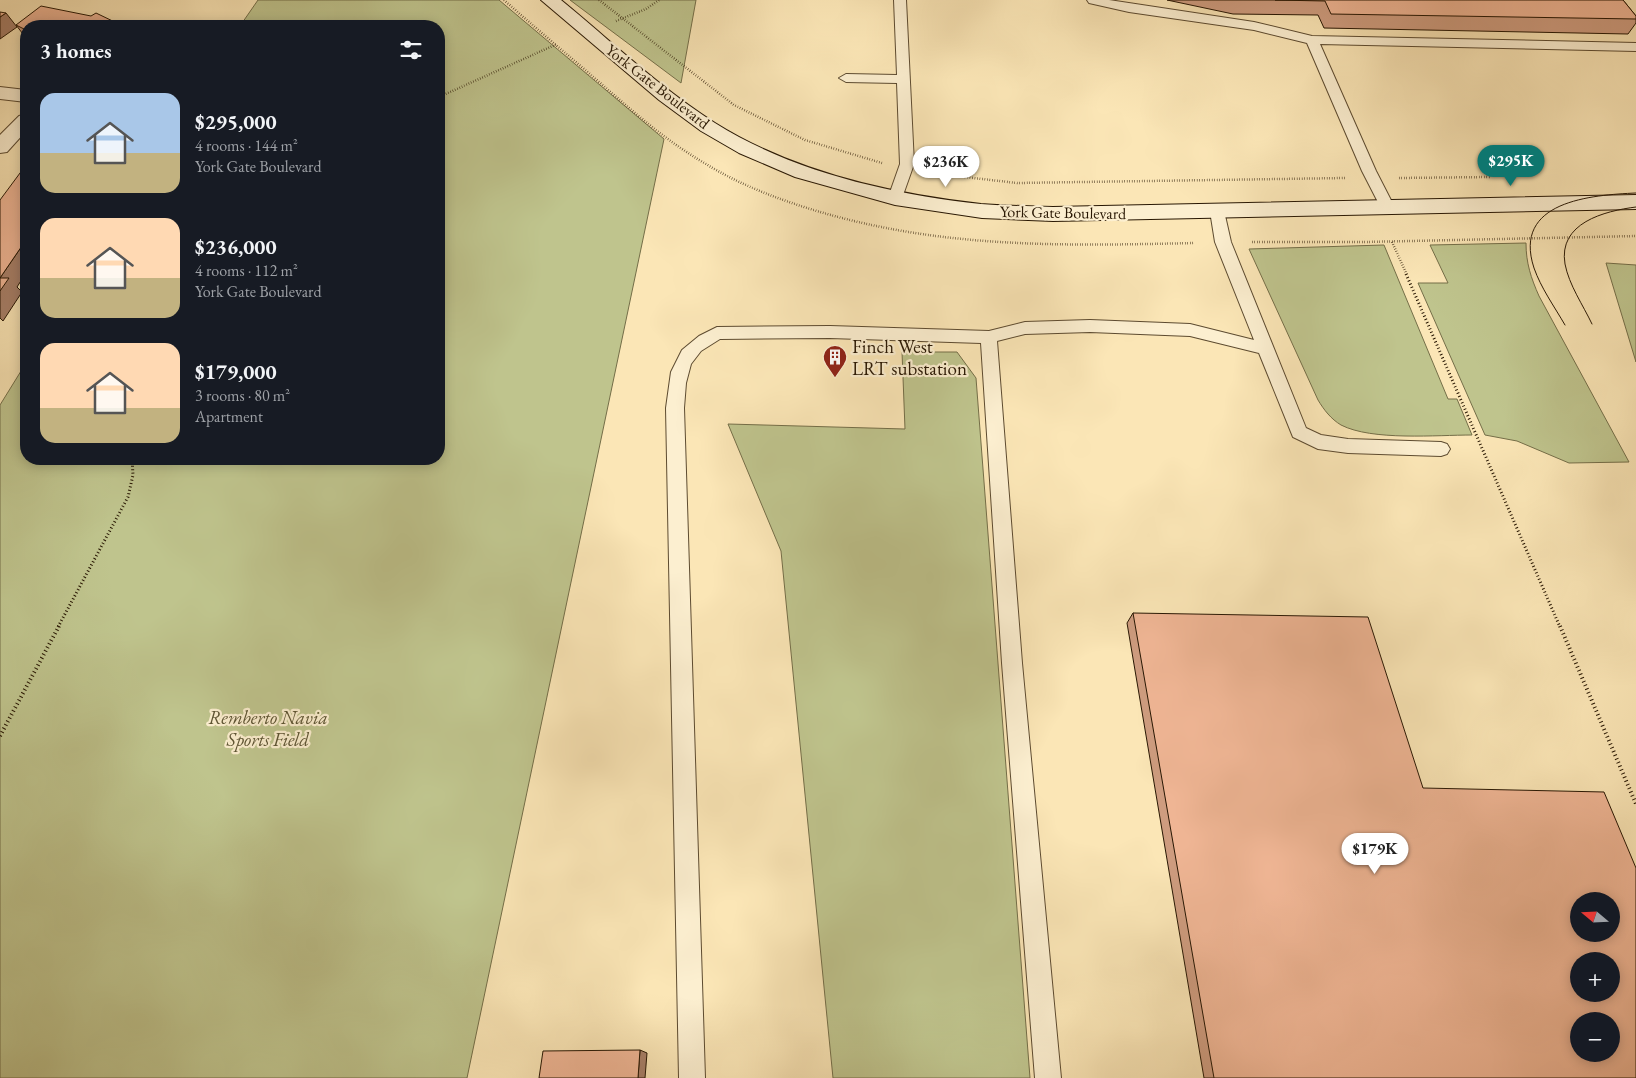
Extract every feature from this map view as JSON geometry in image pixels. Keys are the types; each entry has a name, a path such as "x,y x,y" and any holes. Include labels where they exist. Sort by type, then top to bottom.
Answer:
{"street":[{"name":"York Gate Boulevard","path":"550,0 666,96 715,131 746,148 802,172 895,198 982,211 1035,213 1636,202"},
{"path":"0,93 20,95"},
{"path":"0,147 20,126"}],"lane":[{"path":"895,198 905,169 900,0"},
{"path":"1093,0 1129,8 1254,26 1312,40 1636,47"},
{"path":"1312,40 1388,208"},
{"path":"846,78 903,79"},
{"path":"1218,211 1223,242 1299,432 1318,442 1348,446 1441,449"},
{"path":"692,1078 675,408 681,363 690,351 701,341 717,333 830,332 988,336 1025,328 1054,326 1190,330 1266,349"},
{"path":"988,336 1012,664 1048,1078"}],"path":[{"path":"600,0 720,95 752,116 826,148 905,169 957,178 1017,183 1498,177"},
{"path":"614,22 646,9 659,0"},
{"path":"445,94 564,41"},
{"path":"1392,242 1487,456 1636,804"},
{"path":"0,736 128,497 132,465"}],"green space":[{"name":"Remberto Navia Sports Field","path":"258,0 499,0 664,139 467,1078 0,1078 0,405 20,373 20,465 445,465 445,20 244,20"},
{"path":"570,0 696,0 681,83"},
{"path":"1526,243 1530,270 1539,296 1629,462 1569,463 1517,441 1485,435 1418,283 1448,283 1430,245"},
{"path":"1384,245 1448,399 1457,399 1472,435 1387,435 1354,430 1334,420 1318,400 1249,249"},
{"path":"1606,263 1636,265 1636,362"},
{"path":"902,352 957,352 976,378 1030,1078 833,1078 781,551 728,424 905,429"}],"building":[{"path":"1275,0 1623,0 1636,16 1636,19 1331,14 1325,1"},
{"path":"41,6 91,16 96,13 111,20 23,20"},
{"path":"20,173 20,249 0,278 0,200"},
{"path":"0,278 9,278 0,291"},
{"path":"1133,613 1368,617 1423,788 1604,792 1636,868 1636,1078 1214,1078"},
{"path":"640,1050 638,1078 539,1078 543,1051"}],"tram line":[{"path":"1565,325 1544,290 1534,268 1530,246 1534,228 1545,215 1560,206 1598,196 1636,193"},
{"path":"1592,324 1567,272 1565,250 1569,238 1576,229 1598,216 1636,207"}],"place":[{"name":"Finch West LRT substation","path":"835,378"}]}
